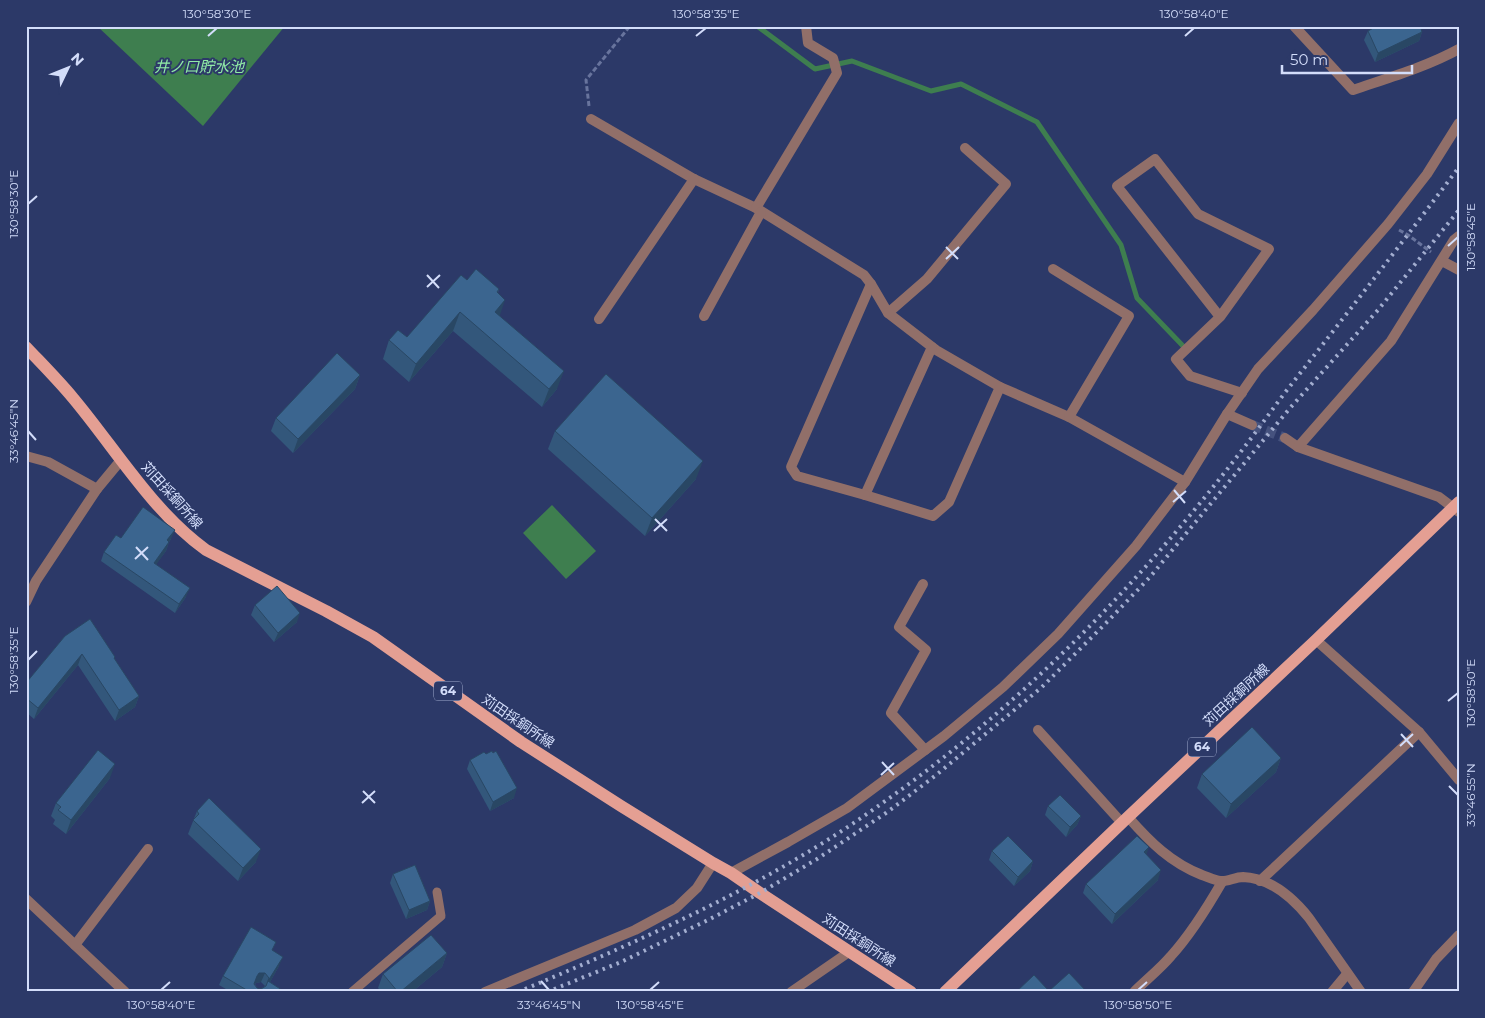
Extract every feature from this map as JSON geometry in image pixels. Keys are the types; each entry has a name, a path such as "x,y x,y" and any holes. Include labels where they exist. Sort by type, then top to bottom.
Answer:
{"main road":[{"name":"苅田採銅所線","path":"26,348 72,398 151,497 188,537 206,550 326,610 373,638 521,742 713,864 731,873 911,992"},
{"name":"苅田採銅所線","path":"945,992 1457,507"}],"street":[{"path":"704,316 759,210 837,73 832,58 808,43 806,26"},
{"path":"1294,26 1353,90 1393,77 1459,49"},
{"path":"591,119 694,179 759,210 864,275 888,313 932,347 1000,387 1069,417 1185,482"},
{"path":"731,873 847,808 925,750 1002,687 1058,634 1136,546 1185,482 1227,414 1258,369 1313,310 1388,224 1426,174 1459,123"},
{"path":"888,313 927,279 1006,184 965,148"},
{"path":"1220,317 1117,186 1155,159 1198,214 1269,249 1220,317 1176,359 1190,376 1242,393"},
{"path":"598,319 694,179"},
{"path":"1298,447 1391,341 1454,240 1459,236"},
{"path":"1442,261 1459,270"},
{"path":"1053,268 1129,316 1069,417"},
{"path":"871,284 792,467 797,476 933,516 949,502 1000,387"},
{"path":"865,496 932,347"},
{"path":"1227,414 1252,425"},
{"path":"1285,438 1298,447 1439,497 1457,507"},
{"path":"26,456 48,462 97,489"},
{"path":"26,602 36,581 97,489 121,460"},
{"path":"923,584 899,627 926,650 890,713 925,750"},
{"path":"1316,640 1419,732 1459,780"},
{"path":"1038,730 1125,820 1152,843 1177,863 1191,871 1222,882"},
{"path":"1260,881 1419,732"},
{"path":"75,945 148,849"},
{"path":"485,992 635,930 676,908 696,888 713,864"},
{"path":"1134,992 1182,944 1222,882 1231,878 1241,877 1260,881 1282,892 1302,908 1361,992"},
{"path":"26,899 125,992"},
{"path":"1413,992 1436,959 1459,935"},
{"path":"791,992 849,952"},
{"path":"1332,992 1347,974"}],"lane":[{"path":"352,992 441,916 437,892"}],"path":[{"path":"591,119 586,80 630,26"},
{"path":"1388,224 1410,236 1442,261"}],"water":[{"name":"井ノ口貯水池","path":"97,26 285,26 203,126"},
{"path":"552,505 596,551 566,579 523,533"}],"building":[{"path":"1377,26 1420,26 1422,32 1378,53 1368,31"},
{"path":"476,269 499,289 497,292 505,300 495,312 564,371 549,389 460,312 416,364 389,340 398,330 407,337 461,275 467,280"},
{"path":"337,353 360,375 298,439 276,418"},
{"path":"606,374 703,461 652,518 555,431"},
{"path":"143,507 175,530 154,563 190,588 179,604 104,552 116,535 121,538"},
{"path":"277,586 300,613 278,633 255,605"},
{"path":"90,619 139,696 119,710 82,654 38,708 26,698 26,683 65,636"},
{"path":"1252,727 1281,758 1231,804 1202,774"},
{"path":"98,750 115,764 71,820 58,810 61,807 56,803"},
{"path":"492,751 493,753 496,751 517,788 493,802 470,760 484,752 486,754"},
{"path":"1060,795 1081,816 1070,827 1048,806"},
{"path":"209,798 261,849 243,868 193,820 199,814 197,811"},
{"path":"1008,836 1033,861 1018,877 992,851"},
{"path":"1137,836 1149,847 1144,852 1161,870 1115,914 1086,884"},
{"path":"415,865 430,901 409,910 393,874"},
{"path":"251,927 276,942 272,950 283,957 268,981 285,992 250,992 223,976","holes":["259,973 265,973 269,978 266,986 261,989 257,988 254,984 257,976"]},
{"path":"431,935 447,953 398,992 383,974"},
{"path":"1069,973 1087,992 1016,992 1034,975 1049,991"}],"waterway":[{"path":"757,26 815,69 852,61 931,91 961,84 1037,122 1121,245 1137,298 1184,347"}],"tunnel":[{"path":"1252,425 1285,438"}],"railway":[{"path":"518,992 659,930 751,885 795,860 881,804 984,725 1048,667 1110,606 1181,526 1236,458 1459,167"},
{"path":"547,992 621,962 708,920 760,893 817,859 886,813 935,776 1042,687 1150,577 1290,408 1378,310 1459,210"}]}
